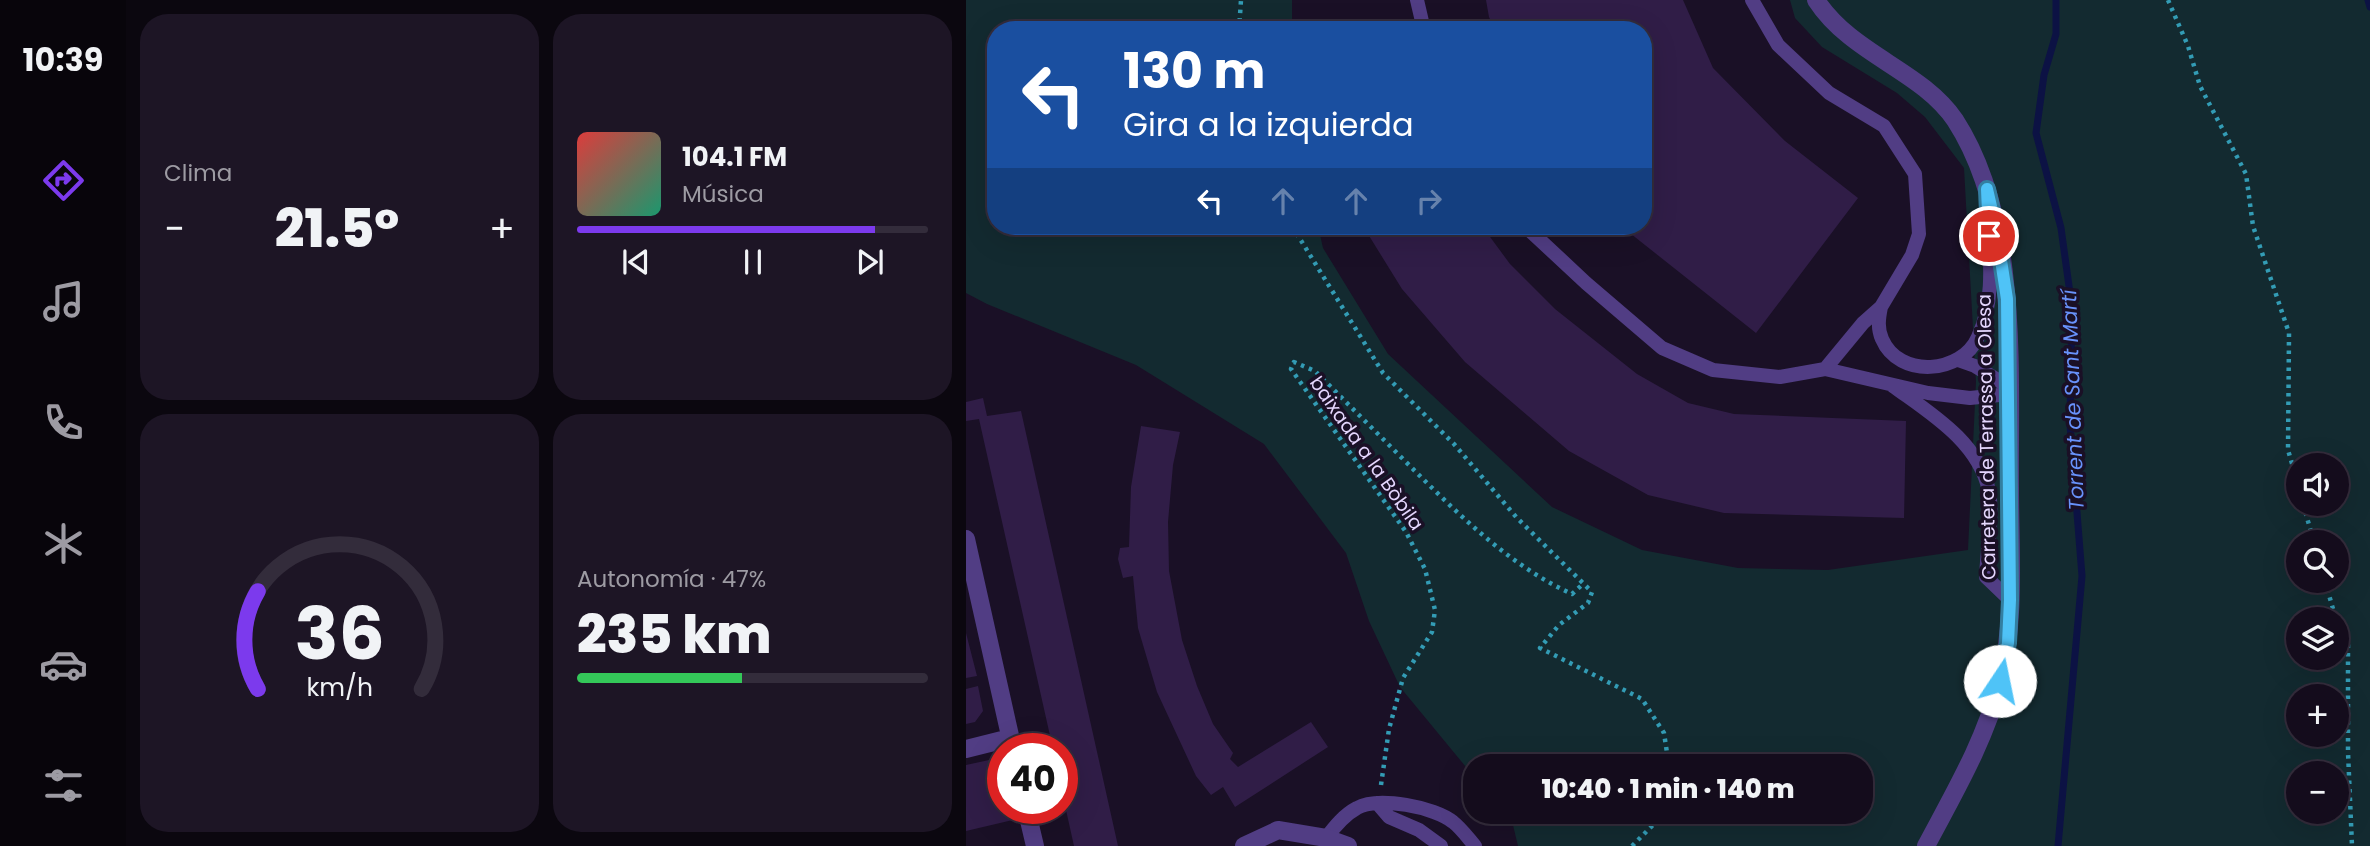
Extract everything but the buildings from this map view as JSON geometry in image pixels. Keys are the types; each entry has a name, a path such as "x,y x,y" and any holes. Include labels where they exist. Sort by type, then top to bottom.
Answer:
{"street":[{"name":"Carretera de Terrassa a Olesa","path":"1816,0 1837,27 1857,44 1930,93 1954,118 1973,152 1987,189 2007,299 2010,600 2008,643 1991,714 1973,757 1927,846"},
{"path":"966,539 1010,733"},
{"path":"966,749 987,747"},
{"path":"1030,824 1035,846"},
{"path":"1244,846 1278,830 1326,838 1348,846"}],"lane":[{"path":"1417,0 1422,21"},
{"path":"1752,0 1778,45 1829,93 1884,126 1915,174 1919,234 1912,255 1881,307 1863,323 1825,369"},
{"path":"1881,307 1878,323 1882,339 1893,355 1911,364 1926,367 1945,365 1968,354 1978,339 1987,307 1990,259 1987,189"},
{"path":"1535,235 1662,348 1713,370 1780,377 1825,369 1928,393 1970,398 2009,390"},
{"path":"1958,360 1975,366 2009,390"},
{"path":"1893,386 1952,430 1982,468 1990,493 1986,577 2010,600"},
{"path":"1377,803 1389,817 1419,830 1441,846"},
{"path":"1326,838 1340,819 1350,812 1360,806 1377,803 1435,812 1452,821 1475,846"}],"path":[{"path":"1240,21 1241,0"},
{"path":"2168,0 2188,46 2200,86 2246,174 2253,226 2289,333 2289,453"},
{"path":"1298,235 1383,373 1454,444 1517,518 1592,592 1588,603 1559,625 1540,648 1642,699 1664,733 1667,754"},
{"name":"baixada a la Bòbila","path":"1377,803 1385,770 1389,729 1403,678 1432,632 1435,610 1425,569 1406,532 1291,369 1294,362 1315,371 1470,523 1545,582 1572,594 1584,583"},
{"path":"2328,593 2348,641 2348,752 2352,846"},
{"path":"1632,846 1654,824"}],"green space":[{"path":"966,0 1292,0 1292,21 987,21 987,235 1320,235 1323,248 1388,354 1552,507 1642,550 1738,568 1828,570 1968,550 1976,382 1964,168 1925,117 1897,93 1822,47 1795,18 1790,0 2370,0 2370,846 1518,846 1512,824 1873,824 1873,754 1463,754 1463,763 1400,687 1369,621 1346,553 1264,444 1136,365 966,293"}],"waterway":[{"name":"Torrent de Sant Martí","path":"2056,0 2056,34 2044,75 2036,133 2061,228 2072,308 2070,424 2082,576 2058,846"},
{"path":"2368,0 2370,7"}],"route":[{"path":"1989,236 1987,189 2007,299 2010,600 2008,643 2000,681"}]}
